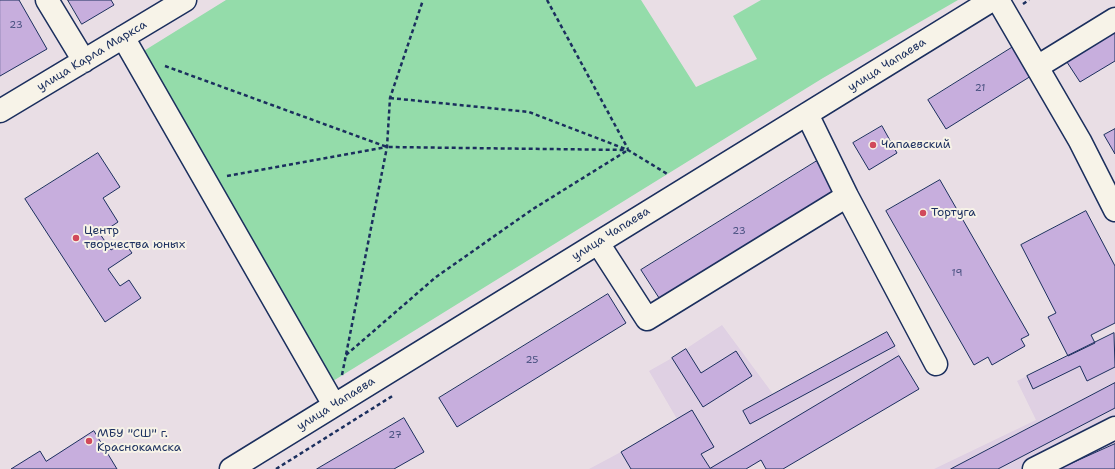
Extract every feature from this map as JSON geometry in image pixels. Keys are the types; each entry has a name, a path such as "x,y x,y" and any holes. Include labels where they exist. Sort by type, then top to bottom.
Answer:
{"street":[{"path":"47,0 84,61"},
{"name":"улица Карла Маркса","path":"0,111 185,0"},
{"name":"улица Чапаева","path":"231,469 992,0"},
{"path":"998,0 1080,141 1115,210"},
{"path":"1037,67 1115,19"},
{"path":"123,37 334,405"},
{"path":"807,114 847,196 936,364"},
{"path":"598,243 647,319 847,196"},
{"path":"1034,469 1115,428"}],"path":[{"path":"341,380 387,147 390,98 423,0"},
{"path":"547,0 628,150"},
{"path":"134,57 153,62 387,147"},
{"path":"390,98 529,112 628,150 672,176"},
{"path":"205,180 387,147 628,150"},
{"path":"346,355 436,277 532,209 628,150"}],"shaded area":[{"path":"722,325 773,394 887,332 919,389 766,469 761,460 746,469 589,469 677,419 649,371 672,358"},
{"path":"1115,332 1115,469 934,469 1036,420 1017,381"}],"green space":[{"path":"226,0 641,0 696,87 757,59 733,16 761,0 958,0 823,78 333,381 134,57"}],"building":[{"path":"0,0 19,0 47,49 0,76"},
{"path":"68,0 111,0 114,5 82,24"},
{"path":"1115,21 1115,61 1080,82 1061,53"},
{"path":"1013,47 1031,76 946,129 928,100"},
{"path":"882,126 897,153 869,170 853,143"},
{"path":"1115,129 1115,154 1104,135"},
{"name":"Центр творчества юных","path":"98,153 120,187 103,198 118,222 100,234 111,250 124,242 132,253 108,269 120,286 129,280 141,298 105,322 25,199"},
{"path":"817,161 836,192 661,301 641,270"},
{"path":"940,180 1029,335 1021,339 1025,346 992,365 988,357 974,365 886,211"},
{"path":"1086,211 1115,266 1115,323 1091,335 1095,343 1068,356 1048,317 1056,313 1021,245"},
{"path":"608,294 626,323 457,427 439,398"},
{"path":"887,332 895,346 750,424 743,411"},
{"path":"1114,333 1115,367 1087,381 1080,366 1033,389 1027,376"},
{"path":"686,349 701,373 736,351 752,376 703,407 672,358"},
{"path":"899,356 919,389 783,469 766,469 761,460 746,469 631,469 621,452 692,410 714,447 701,454 710,468"},
{"path":"1115,383 1115,408 998,469 951,469"},
{"path":"404,418 424,452 394,469 317,469"},
{"name":"МБУ \"СШ\" г. Краснокамска","path":"94,431 117,469 11,469 40,451 46,461"},
{"path":"1115,444 1115,469 1059,469"}],"place":[{"name":"Чапаевский","path":"873,145"},
{"name":"Тортуга","path":"923,213"},
{"name":"Центр творчества юных","path":"76,238"},
{"name":"МБУ \"СШ\" г. Краснокамска","path":"89,441"}]}
